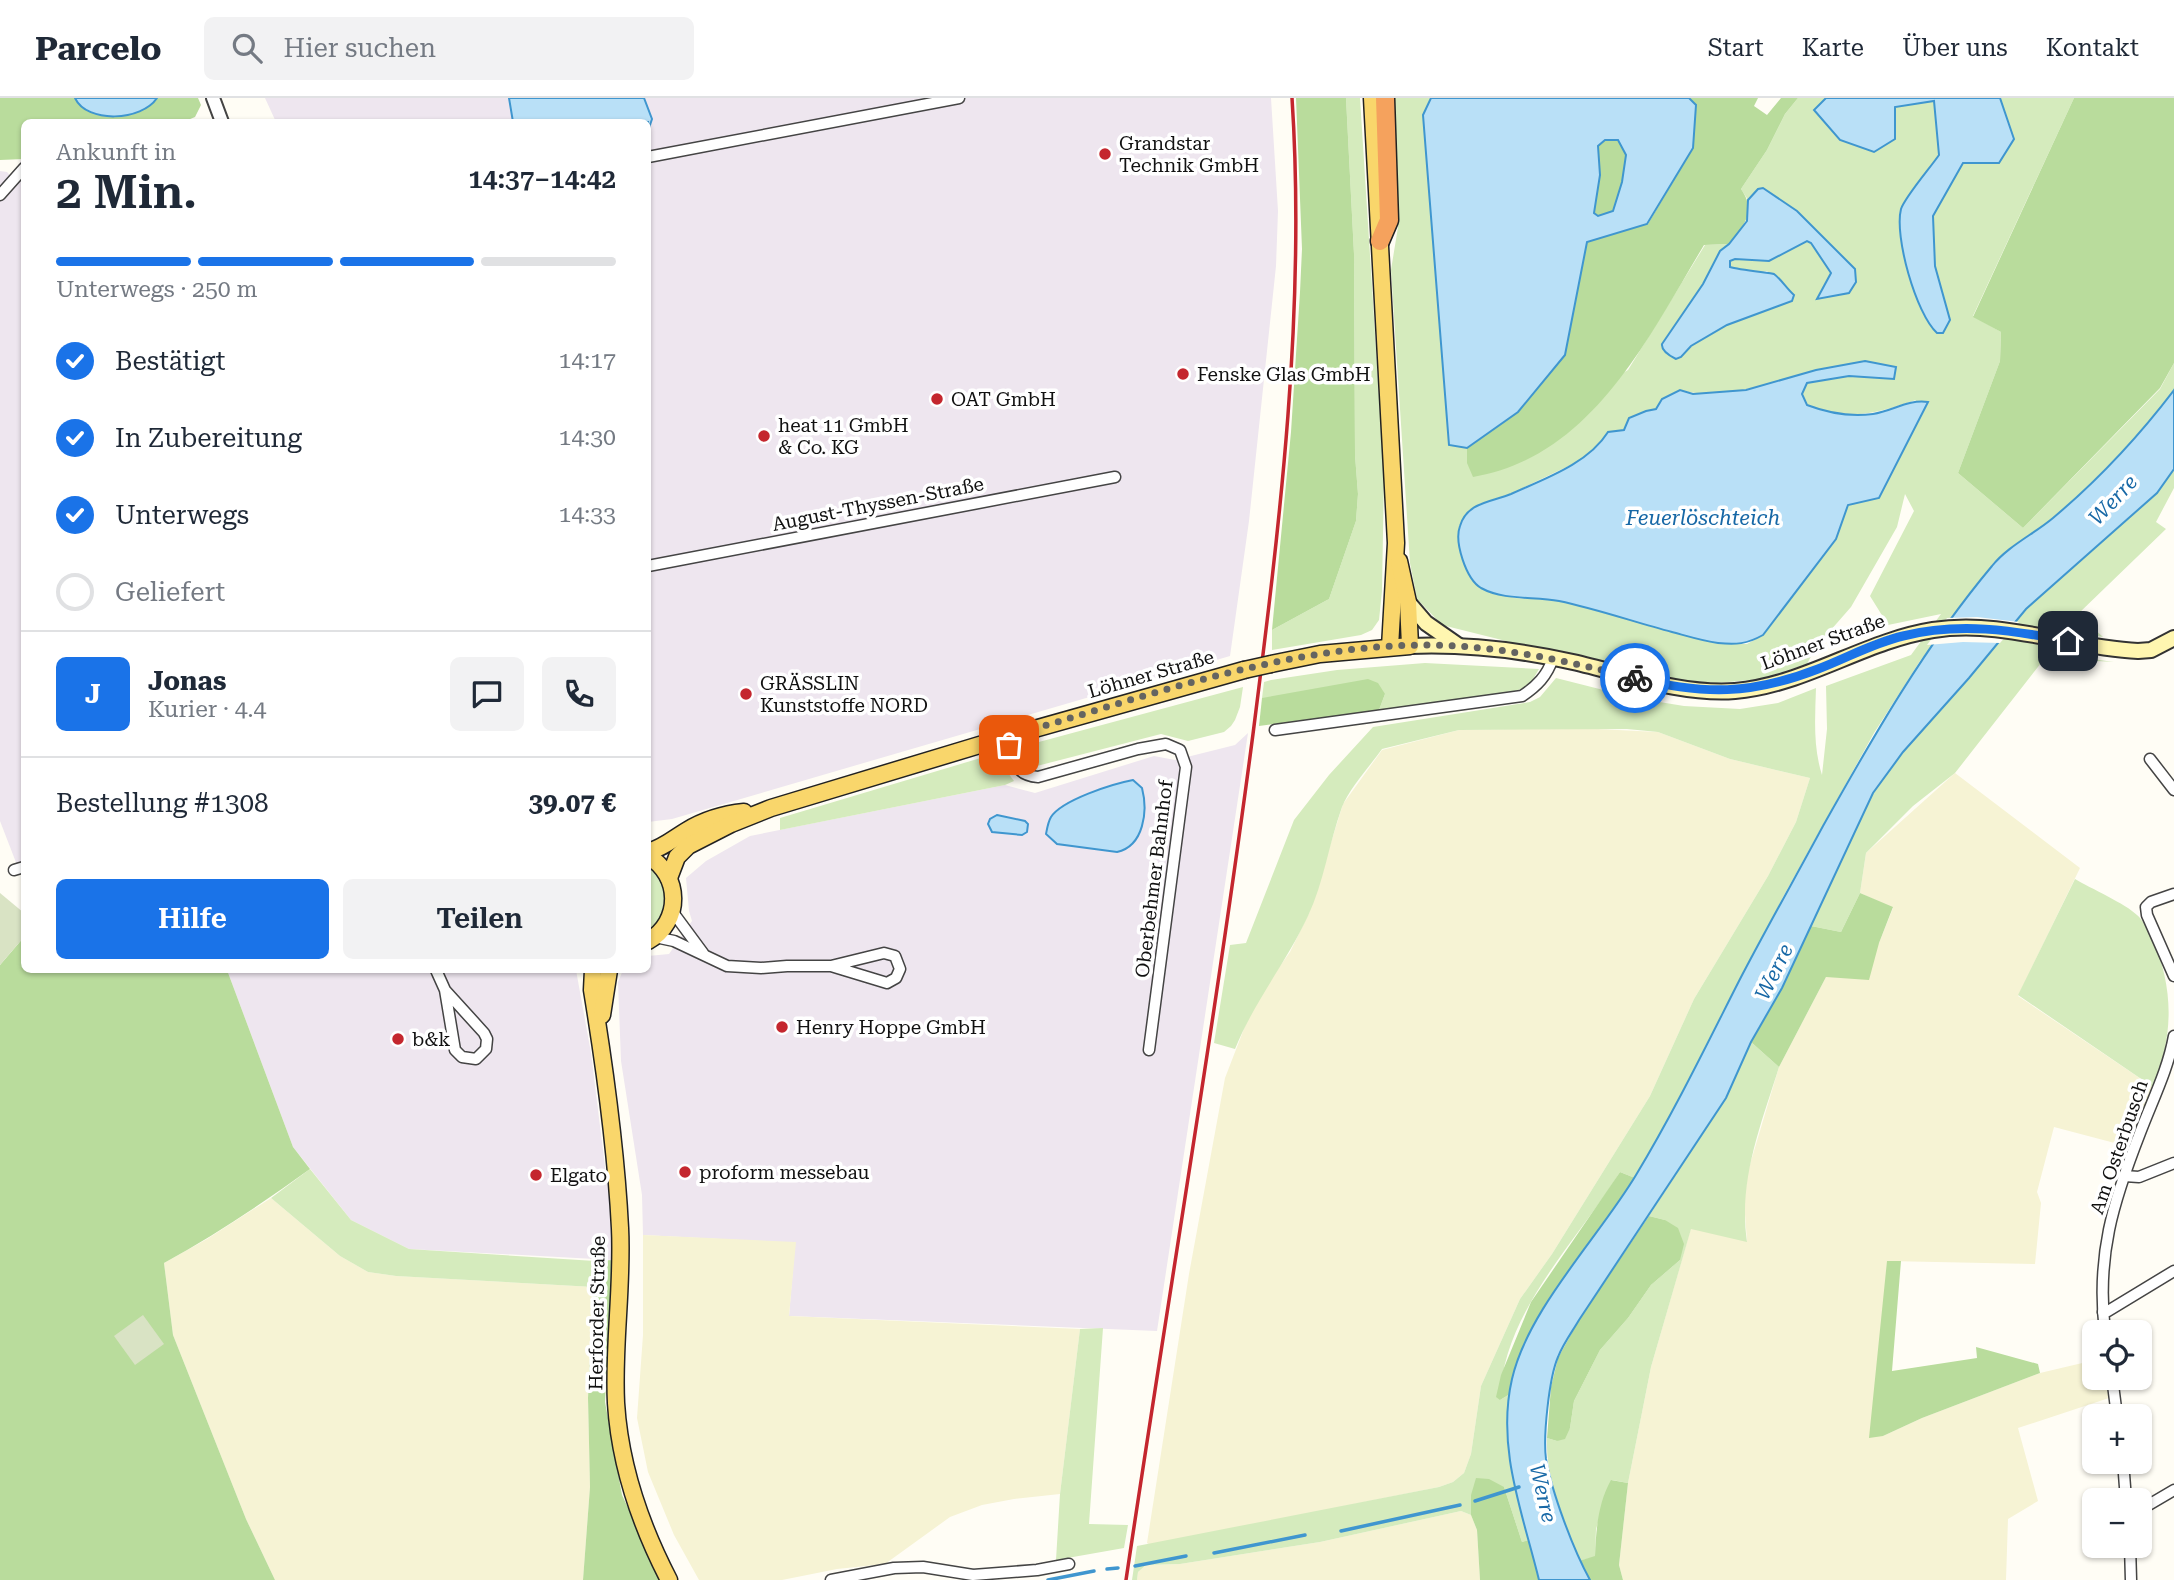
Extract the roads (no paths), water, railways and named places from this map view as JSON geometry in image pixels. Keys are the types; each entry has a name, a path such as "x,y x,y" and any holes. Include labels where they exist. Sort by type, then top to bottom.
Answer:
{"highway":[{"path":"1380,241 1389,220 1385,98"}],"main road":[{"path":"1372,98 1395,542 1390,647"},
{"path":"1395,542 1408,602 1410,646"},
{"path":"1408,602 1432,628 1460,646"},
{"name":"Löhner Straße","path":"669,878 677,858 688,846 731,824 771,808 1006,737 1244,670 1320,654 1390,647 1460,646 1552,658 1698,691 1735,691 1771,684 1818,669 1902,636 1935,630 1985,628 2138,651 2151,650 2174,638"},
{"name":"Löhner Straße","path":"651,852 688,830 725,814 771,808"},
{"path":"651,856 659,863 673,889 672,911 668,921 652,939"},
{"name":"Herforder Straße","path":"593,973 592,990 615,1156 620,1231 616,1377 619,1434 634,1502 670,1580"},
{"name":"Herforder Straße","path":"600,1038 608,973"}],"street":[{"path":"213,98 221,119"},
{"path":"651,156 959,98"},
{"path":"0,195 21,171"},
{"name":"August-Thyssen-Straße","path":"651,565 1115,477"},
{"path":"1275,730 1522,696 1538,685 1549,669 1552,658"},
{"name":"Oberbehmer Bahnhof","path":"1006,737 1017,770 1026,776 1038,778 1138,749 1166,744 1180,750 1186,767 1149,1050"},
{"path":"2150,759 2174,790"},
{"path":"14,870 21,868"},
{"path":"2174,894 2151,902 2146,907 2174,976"},
{"path":"672,911 705,956"},
{"path":"652,939 674,941 727,966 831,966 888,953 897,959 900,969 894,981 883,983 831,966"},
{"path":"437,973 445,990 455,1050 466,1059 476,1059 486,1049 485,1036 445,990"},
{"name":"Am Osterbusch","path":"2104,1320 2102,1263 2123,1176 2166,1068 2174,1036"},
{"path":"2123,1176 2138,1177 2174,1163"},
{"path":"2103,1312 2174,1271"},
{"path":"2152,1503 2174,1490"},
{"path":"2130,1558 2131,1580"},
{"path":"831,1580 894,1568 923,1567 974,1575 1037,1570 1069,1564"}],"water":[{"path":"75,98 157,98 150,106 140,111 115,116 91,112"},
{"path":"509,98 644,98 652,119 651,122 651,119 512,119"},
{"path":"1431,98 1689,98 1696,105 1693,148 1647,224 1587,242 1565,355 1518,412 1467,448 1449,445 1423,115","holes":["1605,140 1618,140 1626,155 1622,182 1613,211 1598,216 1594,213 1600,175 1598,146"]},
{"path":"1826,98 2000,98 2014,139 1999,163 1963,163 1933,216 1935,266 1950,320 1943,333 1937,333 1929,323 1915,293 1904,255 1900,221 1903,204 1939,155 1934,101 1895,107 1895,139 1874,152 1840,140 1814,110"},
{"path":"1763,188 1797,211 1855,269 1856,282 1849,293 1817,299 1831,273 1807,241 1769,261 1730,261 1730,267 1774,274 1794,295 1792,301 1727,325 1691,346 1681,357 1674,358 1664,351 1662,344 1703,284 1720,251 1747,221 1748,200 1758,189"},
{"name":"Feuerlöschteich","path":"1865,361 1896,367 1894,379 1849,376 1807,383 1802,394 1807,405 1840,414 1865,415 1914,402 1928,402 1879,498 1848,505 1836,539 1763,635 1741,643 1718,643 1559,601 1500,595 1481,588 1466,569 1460,550 1459,533 1463,518 1468,512 1577,462 1608,432 1624,430 1629,418 1656,409 1662,399 1680,390 1693,394 1746,390 1816,370"},
{"name":"Werre","path":"2174,390 2174,469 2157,493 2026,609 1903,752 1873,793 1782,988 1751,1042 1726,1098 1562,1347 1549,1392 1546,1459 1564,1521 1590,1580 1539,1580 1519,1506 1507,1430 1512,1379 1520,1353 1533,1326 1636,1175 1823,826 1881,725 1944,628 1998,559 2053,518 2102,473"},
{"path":"1133,780 1142,788 1144,817 1138,835 1126,848 1117,852 1057,844 1046,834 1051,817 1066,805 1101,789"},
{"path":"997,815 1025,821 1028,824 1027,832 1022,835 992,832 988,824 990,819"}],"waterway":[{"name":"Werre","path":"1475,1501 1519,1487"},
{"path":"1341,1531 1460,1505"},
{"path":"1214,1553 1305,1535"},
{"path":"1135,1566 1186,1556"},
{"path":"1107,1569 1118,1568"},
{"path":"1048,1580 1094,1571"}],"railway":[{"path":"1126,1580 1223,945 1253,734 1281,496 1296,257 1292,98"}],"place":[{"name":"Grandstar Technik GmbH","path":"1105,154"},
{"name":"Fenske Glas GmbH","path":"1183,374"},
{"name":"OAT GmbH","path":"937,399"},
{"name":"heat 11 GmbH & Co. KG","path":"764,436"},
{"name":"GRÄSSLIN Kunststoffe NORD","path":"746,694"},
{"name":"Henry Hoppe GmbH","path":"782,1027"},
{"name":"b&k","path":"398,1039"},
{"name":"proform messebau","path":"685,1172"},
{"name":"Elgato","path":"536,1175"}]}
